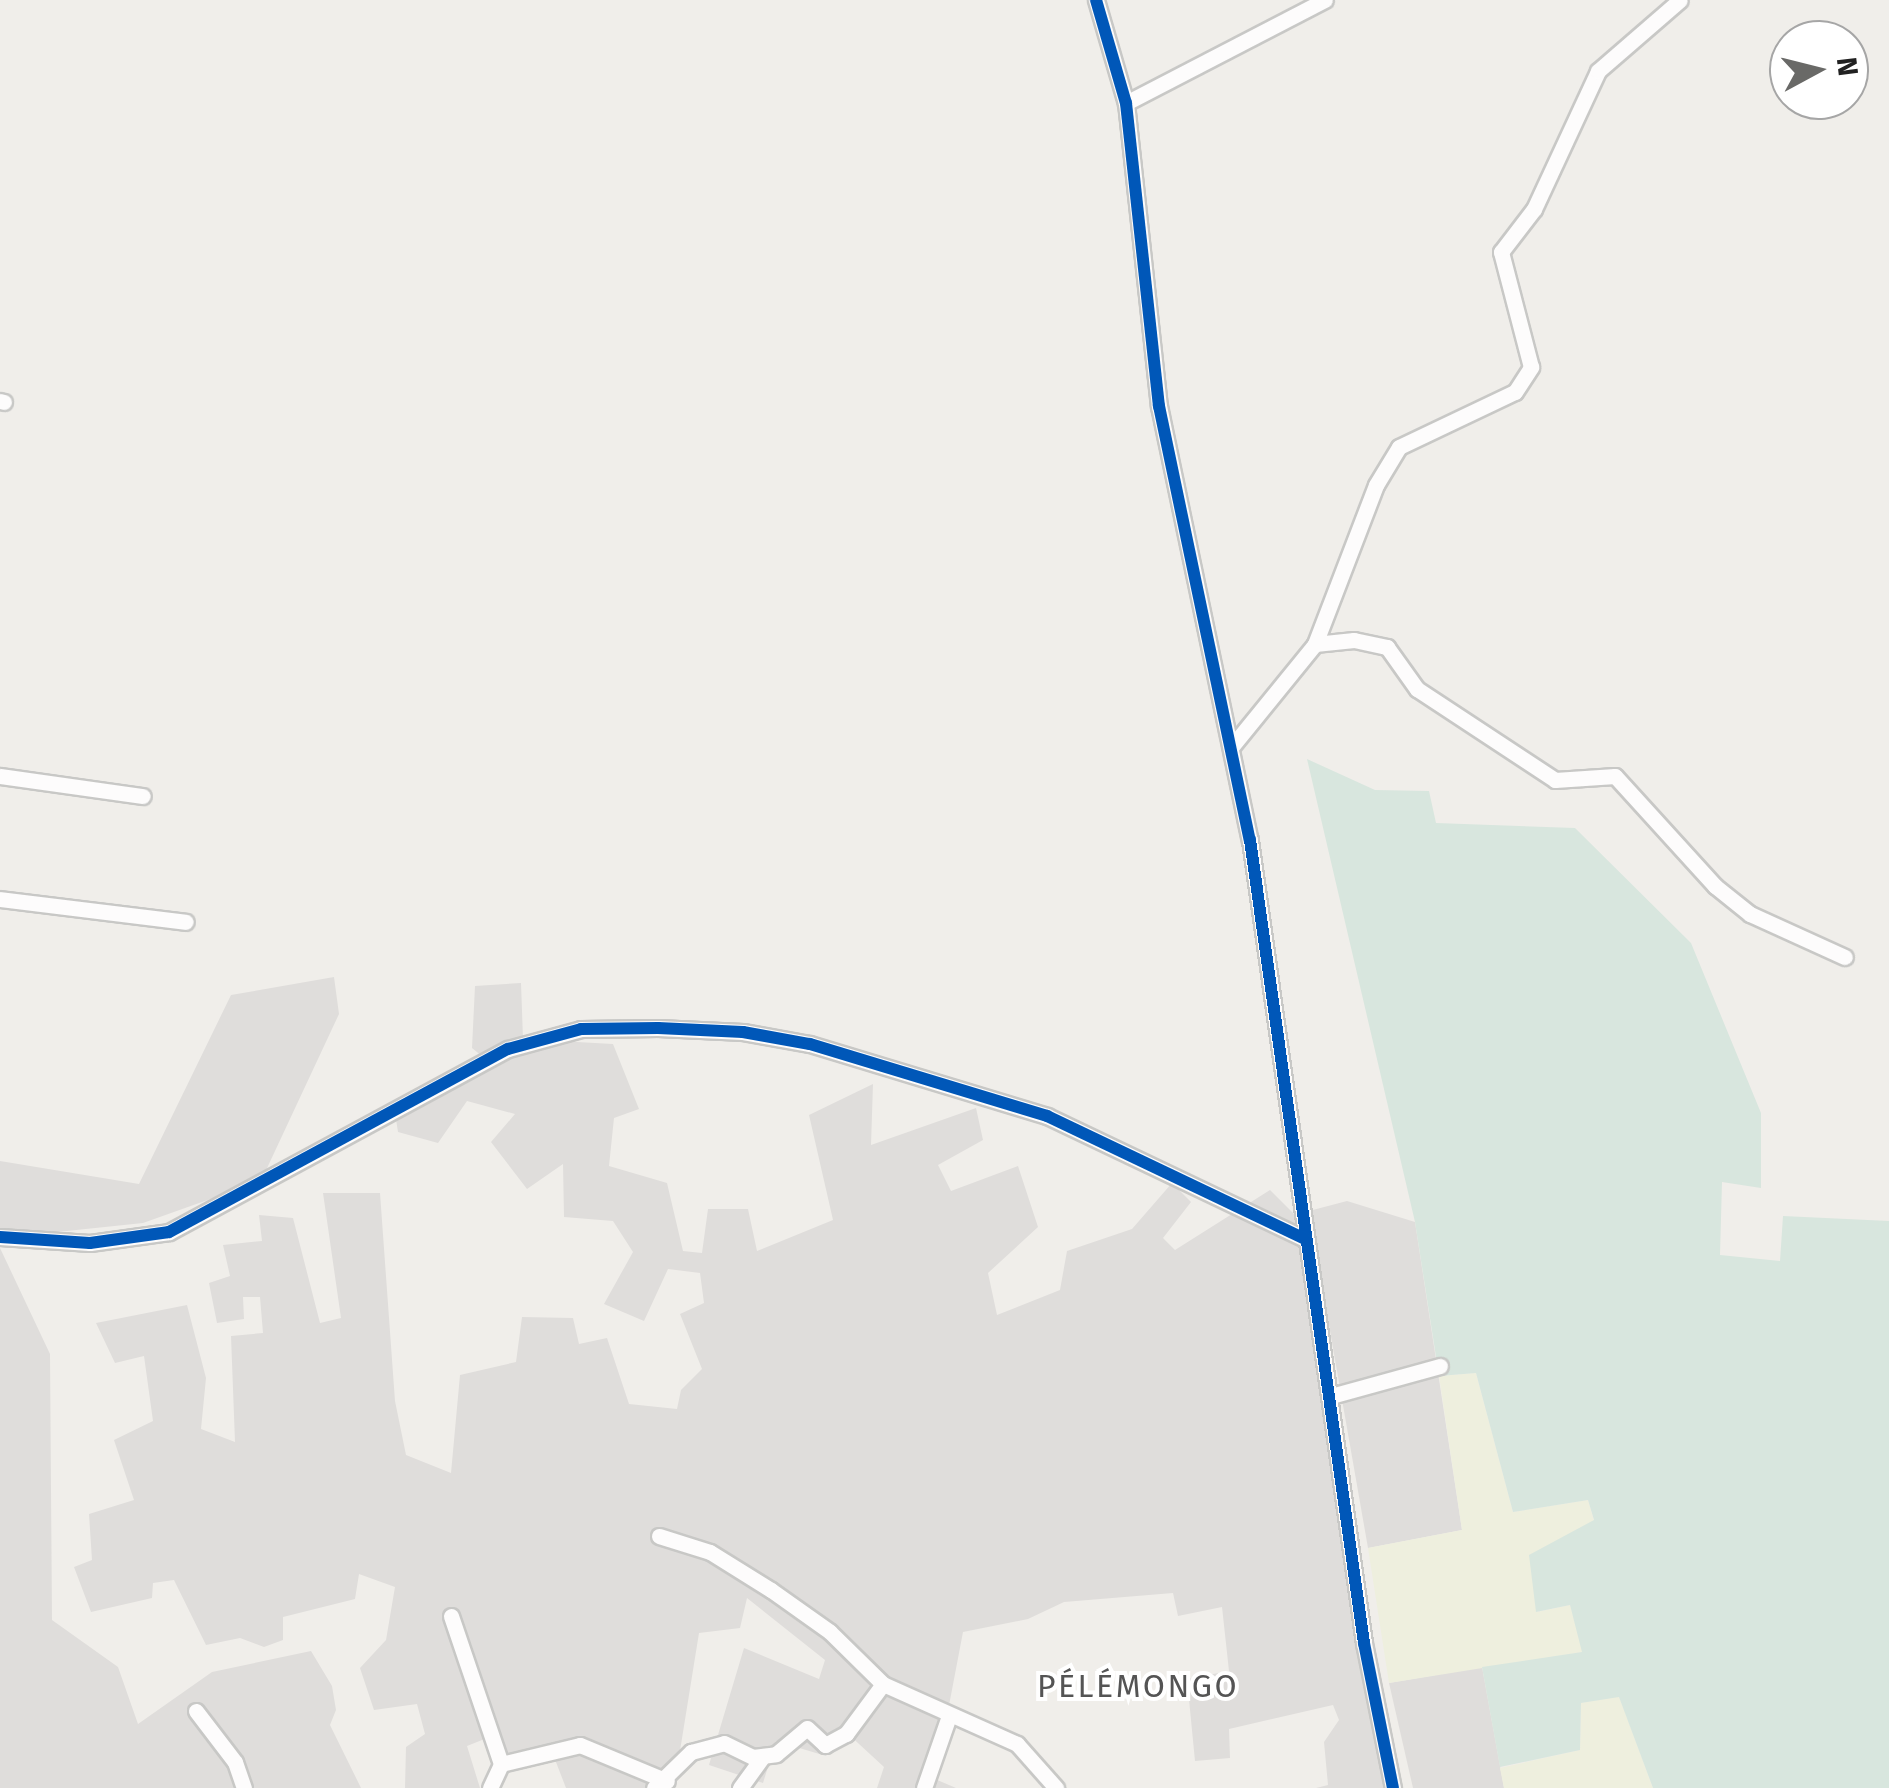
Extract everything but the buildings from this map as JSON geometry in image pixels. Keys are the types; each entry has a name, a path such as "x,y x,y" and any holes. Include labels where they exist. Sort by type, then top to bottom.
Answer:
{"street":[{"path":"1096,0 1126,103 1159,406 1233,745 1364,1643 1392,1788"},
{"path":"1126,103 1325,0"},
{"path":"1233,745 1315,644 1376,485 1400,446 1515,392 1531,367 1501,252 1534,209 1598,71 1680,0"},
{"path":"1315,644 1354,640 1388,647 1417,689 1555,780 1615,776 1715,886 1750,914 1844,957"},
{"path":"0,776 144,796"},
{"path":"0,898 186,922"},
{"path":"0,1236 90,1242 169,1232 508,1049 581,1029 658,1028 743,1032 810,1044 1047,1116 1305,1239"},
{"path":"1330,1396 1440,1366"},
{"path":"659,1536 710,1552 760,1582 830,1632 882,1684 1017,1744 1056,1788"},
{"path":"451,1616 501,1764 490,1788"},
{"path":"501,1764 580,1745 660,1784 691,1752 724,1743 762,1756 776,1754 807,1728 825,1746 846,1734 882,1684"},
{"path":"196,1710 235,1762 244,1788"},
{"path":"924,1788 949,1716"},
{"path":"740,1788 762,1756"}],"shaded area":[{"path":"1307,759 1375,790 1429,791 1436,823 1575,828 1691,943 1761,1113 1761,1188 1722,1182 1720,1255 1780,1261 1783,1216 1889,1221 1889,1788 1653,1788 1619,1697 1581,1703 1580,1750 1500,1767 1482,1667 1582,1652 1570,1605 1536,1612 1529,1555 1594,1520 1588,1500 1513,1512 1476,1373 1439,1376 1415,1222"},
{"path":"334,977 339,1014 261,1181 143,1223 0,1238 0,1161 139,1184 231,995"},
{"path":"521,983 523,1039 613,1044 639,1109 614,1118 609,1166 667,1183 683,1251 702,1253 708,1209 748,1209 757,1251 833,1220 809,1115 873,1084 871,1145 976,1108 983,1140 938,1165 951,1191 1018,1166 1038,1227 988,1273 997,1315 1060,1290 1067,1251 1132,1229 1172,1183 1191,1202 1163,1238 1175,1250 1270,1190 1294,1214 1390,1788 1316,1788 1328,1785 1324,1742 1339,1720 1333,1705 1229,1729 1230,1758 1195,1761 1187,1679 1229,1671 1222,1607 1178,1616 1173,1593 1064,1602 1028,1619 963,1632 935,1779 956,1788 877,1788 884,1767 846,1732 826,1756 776,1741 763,1783 709,1765 744,1648 819,1679 825,1660 747,1598 740,1628 699,1633 674,1788 566,1788 549,1744 497,1764 487,1738 467,1746 480,1788 405,1788 406,1747 425,1734 417,1704 374,1710 360,1668 386,1640 395,1587 359,1574 355,1599 283,1617 283,1640 264,1647 240,1638 206,1645 174,1580 153,1583 152,1598 91,1612 74,1567 92,1560 89,1514 134,1500 114,1440 153,1421 144,1356 115,1363 96,1323 187,1305 206,1378 201,1429 235,1442 231,1336 263,1333 260,1297 243,1297 244,1319 217,1323 209,1283 230,1276 223,1245 262,1241 259,1215 293,1218 320,1323 341,1318 323,1193 380,1193 395,1401 406,1455 451,1473 460,1375 516,1362 522,1317 573,1318 579,1344 607,1338 629,1404 677,1409 681,1390 702,1369 680,1314 704,1303 700,1273 668,1269 644,1321 604,1304 633,1252 613,1221 564,1217 563,1164 527,1189 491,1142 515,1114 467,1101 438,1143 398,1132 395,1113 494,1066 472,1048 475,986"},
{"path":"1347,1201 1415,1222 1462,1530 1368,1548 1309,1211"},
{"path":"0,1248 50,1354 52,1620 118,1667 138,1724 212,1672 311,1651 332,1686 336,1710 330,1725 361,1788 0,1788"},
{"path":"1482,1667 1504,1788 1413,1788 1389,1683"}],"green space":[{"path":"1476,1373 1513,1512 1588,1500 1594,1521 1537,1612 1570,1605 1583,1652 1389,1683 1368,1548 1462,1530 1439,1376"},
{"path":"1619,1696 1653,1788 1504,1788 1500,1768 1580,1750 1581,1703"}],"cycle path":[{"path":"1096,0 1126,103 1159,406 1250,840 1364,1643 1393,1788"},
{"path":"0,1237 90,1243 169,1232 508,1049 581,1029 658,1028 743,1032 810,1044 1047,1116 1305,1239"}],"district":[{"name":"PÉLÉMONGO","path":"1138,1686"}]}
